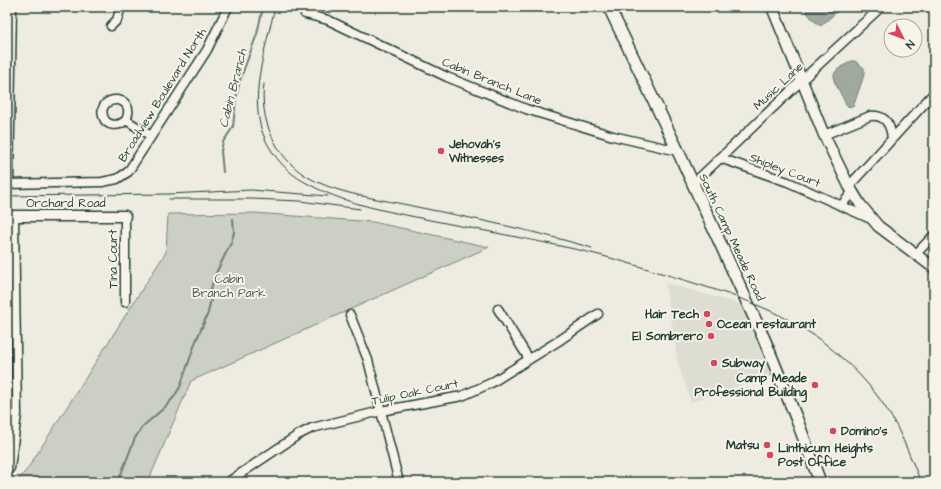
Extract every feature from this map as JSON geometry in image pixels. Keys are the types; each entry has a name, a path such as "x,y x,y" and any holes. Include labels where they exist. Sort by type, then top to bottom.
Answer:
{"main road":[{"name":"South Camp Meade Road","path":"609,7 678,151 765,341 820,482"}],"street":[{"path":"8,184 12,7"},
{"path":"112,26 118,20 121,7"},
{"name":"Broadview Boulevard North","path":"8,184 102,182 117,179 128,172 208,50 228,7"},
{"path":"772,7 824,136 851,189 871,219 878,226 934,268"},
{"name":"Music Lane","path":"693,184 881,7"},
{"name":"Cabin Branch Lane","path":"305,14 328,20 447,77 526,109 613,136 678,151"},
{"path":"841,206 851,189 892,139 934,93"},
{"path":"824,136 870,116 876,115 881,116 891,128 892,139"},
{"path":"126,120 152,136"},
{"name":"Shipley Court","path":"720,158 788,182 871,219"},
{"path":"10,216 17,414 10,468"},
{"name":"Orchard Road","path":"10,216 125,216"},
{"name":"Tina Court","path":"125,216 125,302"},
{"path":"915,255 934,235"},
{"path":"498,309 529,359"},
{"name":"Tulip Oak Court","path":"231,480 292,439 312,428 381,412 462,396 491,383 560,340 598,314"},
{"path":"350,315 368,360 399,482"}],"shaded area":[{"path":"803,7 842,7 821,26 813,20"},
{"path":"851,61 855,61 864,68 864,75 853,107 847,106 834,81 834,74 837,70"},
{"path":"665,283 741,304 771,376 691,402 678,364"}],"green space":[{"name":"Cabin Branch Park","path":"255,213 373,222 489,247 191,381 148,482 17,482 28,468 166,252 168,214"}],"waterway":[{"name":"Cabin Branch","path":"223,172 221,151 223,142 233,127 236,98 240,80 257,34 263,7"},
{"name":"Cabin Branch","path":"118,482 135,438 142,427 164,408 174,397 180,387 196,341 208,313 214,277 231,243 234,232 233,219"}],"tram line":[{"path":"275,7 260,74 258,92 260,125 266,141 277,159 297,178 333,196 365,206 560,246 614,259 718,291 763,307 784,317 824,343 851,366 866,382 886,408 897,427 921,482"},
{"path":"264,84 264,111 272,136 286,159 306,176 332,188 360,196 461,216 549,236 592,248"},
{"path":"7,196 169,194 251,190 328,196"},
{"path":"169,199 252,199 300,201 360,209"}],"place":[{"name":"Jehovah's Witnesses","path":"441,151"},
{"name":"Hair Tech","path":"707,314"},
{"name":"Ocean restaurant","path":"709,324"},
{"name":"El Sombrero","path":"711,336"},
{"name":"Subway","path":"714,363"},
{"name":"Camp Meade Professional Building","path":"815,385"},
{"name":"Domino's","path":"833,431"},
{"name":"Matsu","path":"767,445"},
{"name":"Linthicum Heights Post Office","path":"770,455"}]}
